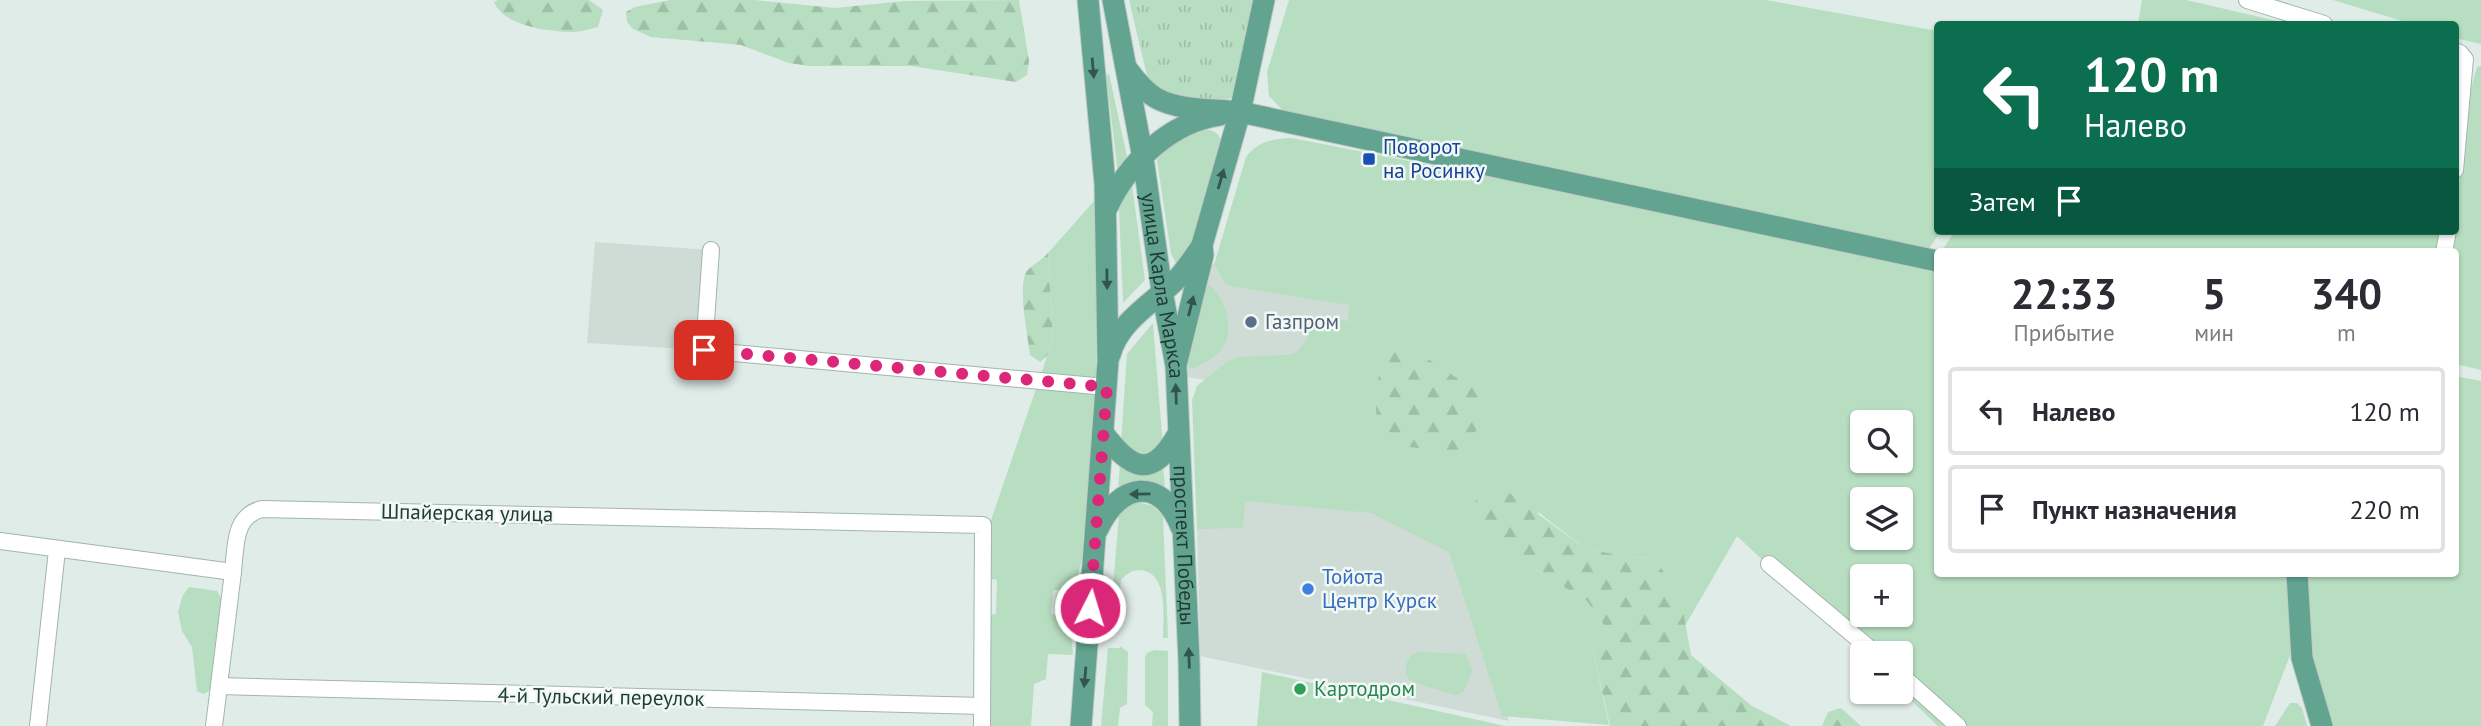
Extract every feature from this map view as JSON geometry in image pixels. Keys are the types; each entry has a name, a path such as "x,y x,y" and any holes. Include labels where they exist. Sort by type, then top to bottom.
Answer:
{"main road":[{"path":"1081,726 1108,361 1106,210 1087,0"},
{"name":"улица Карла Маркса","path":"1113,0 1143,158 1175,366"},
{"name":"улица Карла Маркса","path":"1175,366 1203,255 1202,245 1240,112 1264,0"},
{"path":"1128,70 1141,86 1157,99 1179,105 1240,112 1934,260"},
{"path":"1106,210 1115,191 1158,142 1190,122 1240,112"},
{"path":"1108,361 1118,336 1182,273 1202,245"},
{"name":"проспект Победы","path":"1175,366 1190,726"},
{"path":"1103,433 1128,461 1146,465 1160,458 1178,433"},
{"path":"1095,536 1103,519 1121,498 1133,492 1144,492 1166,501 1176,515 1184,536"},
{"path":"2297,577 2302,658 2322,726"}],"street":[{"path":"2247,0 2314,21"},
{"path":"2459,53 2465,59 2459,126"},
{"path":"711,250 697,349 1107,387"},
{"name":"Шпайерская улица","path":"233,572 238,529 243,518 252,511 262,509 983,524 982,706"},
{"path":"0,541 233,572 214,726"},
{"path":"38,726 57,550"},
{"path":"1769,564 1861,641"},
{"name":"4-й Тульский переулок","path":"220,686 982,706"},
{"path":"1913,686 1958,726"},
{"path":"982,706 982,726"}],"shaded area":[{"path":"595,242 711,250 704,350 587,343"},
{"path":"1205,262 1359,290 1342,400 1186,377 1192,324"},
{"path":"1237,498 1370,506 1454,549 1509,721 1200,656 1197,521 1237,521"}],"green space":[{"path":"589,0 603,10 598,27 577,32 561,31 516,22 499,10 494,2"},
{"path":"670,0 755,0 835,8 904,1 1019,0 1029,61 1027,75 1016,82 911,66 809,66 789,63 741,45 651,37 633,29 627,22 626,12 635,7"},
{"path":"1129,0 1262,0 1233,97 1201,101 1169,93 1149,84"},
{"path":"1289,0 1766,0 1934,30 1934,235 1938,235 1928,250 1288,116 1269,96 1267,72"},
{"path":"2142,0 2186,0 2277,21 2138,21"},
{"path":"2333,0 2481,0 2481,44 2459,39 2459,21 2402,21"},
{"path":"2481,66 2481,370 2459,365 2459,248 2450,248 2454,235 2459,235 2459,183 2465,110 2477,67"},
{"path":"1109,74 1128,161 1118,173 1106,75"},
{"path":"1205,129 1219,136 1219,158 1187,254 1177,265 1171,254 1157,160 1178,140"},
{"path":"1292,138 1694,217 1934,272 1934,577 2287,577 2292,650 2263,726 1938,726 1913,702 1913,641 1850,643 1737,536 1685,626 1681,599 1655,558 1631,557 1586,549 1538,512 1529,566 1587,601 1609,632 1593,651 1609,725 1502,716 1449,552 1371,513 1245,501 1243,528 1197,529 1192,400 1197,386 1228,361 1238,357 1287,355 1297,352 1307,339 1309,318 1348,321 1349,305 1230,286 1214,265 1246,157 1261,144"},
{"path":"1132,185 1145,280 1123,303 1119,208 1121,199"},
{"path":"1094,201 1097,265 1096,377 1082,559 1075,586 1066,590 1053,590 1051,614 1060,616 1070,624 1073,655 1048,654 1046,679 1034,684 1031,726 985,726 988,615 996,614 997,580 988,578 990,523 1053,339 1048,253"},
{"path":"1952,235 2441,235 2440,248 1944,248"},
{"path":"1048,253 1053,339 1047,356 1040,362 1030,355 1023,288 1027,271"},
{"path":"1207,283 1224,305 1229,325 1228,335 1217,354 1191,369 1187,364 1191,335"},
{"path":"1153,323 1163,447 1154,454 1139,456 1121,442 1127,354"},
{"path":"1410,347 1478,392 1481,424 1459,453 1393,445 1377,426 1375,386 1390,350"},
{"path":"2459,377 2481,381 2481,726 2328,726 2311,650 2306,577 2459,577"},
{"path":"1120,464 1163,464 1165,491 1118,489"},
{"path":"1497,484 1586,549 1631,557 1655,558 1681,599 1691,655 1752,706 1791,726 1610,726 1593,651 1609,632 1587,601 1529,566 1482,527 1472,509 1478,497"},
{"path":"1137,502 1153,506 1163,516 1168,638 1163,638 1160,587 1149,573 1140,570 1129,573 1121,580 1115,635 1109,635 1119,515 1126,506"},
{"path":"189,587 217,591 222,600 215,681 208,692 203,694 197,691 192,647 182,631 178,612 183,595"},
{"path":"1120,646 1128,652 1127,704 1120,708 1118,726 1101,726 1108,648"},
{"path":"1154,650 1168,651 1168,726 1152,726 1153,712 1145,705 1145,657"},
{"path":"1419,652 1466,654 1472,670 1462,693 1454,695 1408,678 1407,662"},
{"name":"Картодром","path":"1262,672 1505,726 1257,726"},
{"path":"2290,703 2297,703 2302,708 2307,726 2275,726"},
{"path":"1841,708 1861,726 1822,726 1828,712"}],"place":[{"name":"Поворот на Росинку","path":"1369,159"},
{"name":"Газпром","path":"1251,322"},
{"name":"Тойота Центр Курск","path":"1308,589"},
{"name":"Картодром","path":"1300,689"}],"route":[{"path":"704,350 1107,387 1090,608"}]}
